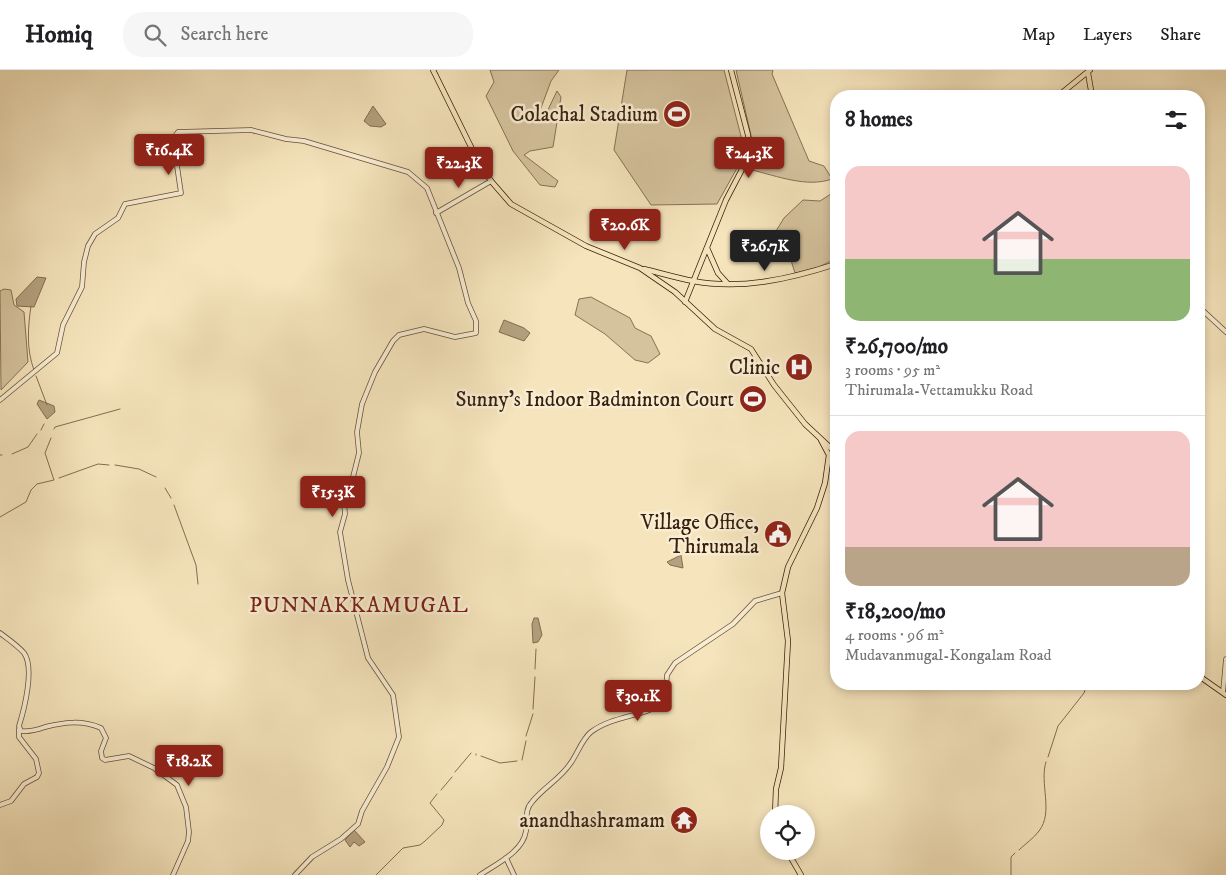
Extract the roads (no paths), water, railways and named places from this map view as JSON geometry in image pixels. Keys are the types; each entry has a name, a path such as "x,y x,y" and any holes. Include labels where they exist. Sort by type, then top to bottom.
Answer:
{"main road":[{"path":"433,70 450,107 492,182 512,204 586,246 640,268 694,281 728,284 772,281 830,266"},
{"path":"685,302 726,200 749,156 748,135 731,70"},
{"path":"1068,90 1089,72"},
{"path":"1089,72 1090,90"},
{"path":"707,247 718,273 728,284"},
{"path":"640,268 664,284 715,329 751,349 774,385 805,424 830,447"},
{"path":"776,805 776,789 781,768 788,641 782,593 788,567 820,502 829,455 819,436"},
{"path":"1205,680 1225,694"},
{"path":"793,860 801,875"}],"street":[{"path":"0,400 57,353 63,325 82,287 84,262 88,246 95,234 118,218 125,204 181,193 172,139 176,133 251,130 286,139 304,141 413,175 427,188 459,268 468,304 476,322 476,333 455,337 424,329 399,335 393,341 375,372 362,404 357,432 359,453 351,485 343,490 346,514 340,532 348,580 368,658 392,695 399,737 387,768 362,811 358,824 341,839 312,857 295,875"},
{"path":"436,213 492,182"},
{"path":"1205,313 1226,332"},
{"path":"480,875 506,858 518,846 526,833 527,812 531,802 570,765 590,733 624,716 658,707 665,702 667,675 674,663 733,624 755,601 782,593"},
{"path":"0,633 24,653 29,666 27,694 19,737 36,759 39,774 24,784 11,801 0,805"},
{"path":"1225,694 1226,659"},
{"path":"19,729 27,732 79,721 95,725 101,728 106,738 101,751 102,758 105,760 128,756 154,768 172,781 180,791 186,807 189,832 188,841 173,875"},
{"path":"506,858 514,875"}],"waterway":[{"path":"31,306 29,346 34,370"},
{"path":"36,376 47,405"},
{"path":"54,429 55,427 120,409"},
{"path":"41,430 44,424"},
{"path":"12,454 28,447 37,434"},
{"path":"0,517 26,502 31,490 37,484 54,480 45,453 51,438"},
{"path":"59,478 98,464 109,465"},
{"path":"115,465 139,469 156,477"},
{"path":"165,488 171,498"},
{"path":"174,505 196,565 198,584"},
{"path":"535,669 536,649"},
{"path":"533,709 535,677"},
{"path":"1048,757 1058,726 1085,690"},
{"path":"526,736 533,714"},
{"path":"522,760 526,741"},
{"path":"455,772 471,753"},
{"path":"481,756 500,763 517,761"},
{"path":"1019,850 1037,834 1043,823 1046,806 1044,779 1046,762"},
{"path":"441,790 452,777"},
{"path":"376,875 403,848 420,845 442,825 444,820 430,803 437,794"},
{"path":"1011,875 1011,857 1015,853"}],"place":[{"name":"Colachal Stadium","path":"677,114"},
{"name":"Clinic","path":"799,367"},
{"name":"Sunny's Indoor Badminton Court","path":"753,399"},
{"name":"Village Office, Thirumala","path":"778,534"},
{"name":"anandhashramam","path":"684,820"}],"district":[{"name":"PUNNAKKAMUGAL","path":"359,604"}]}
